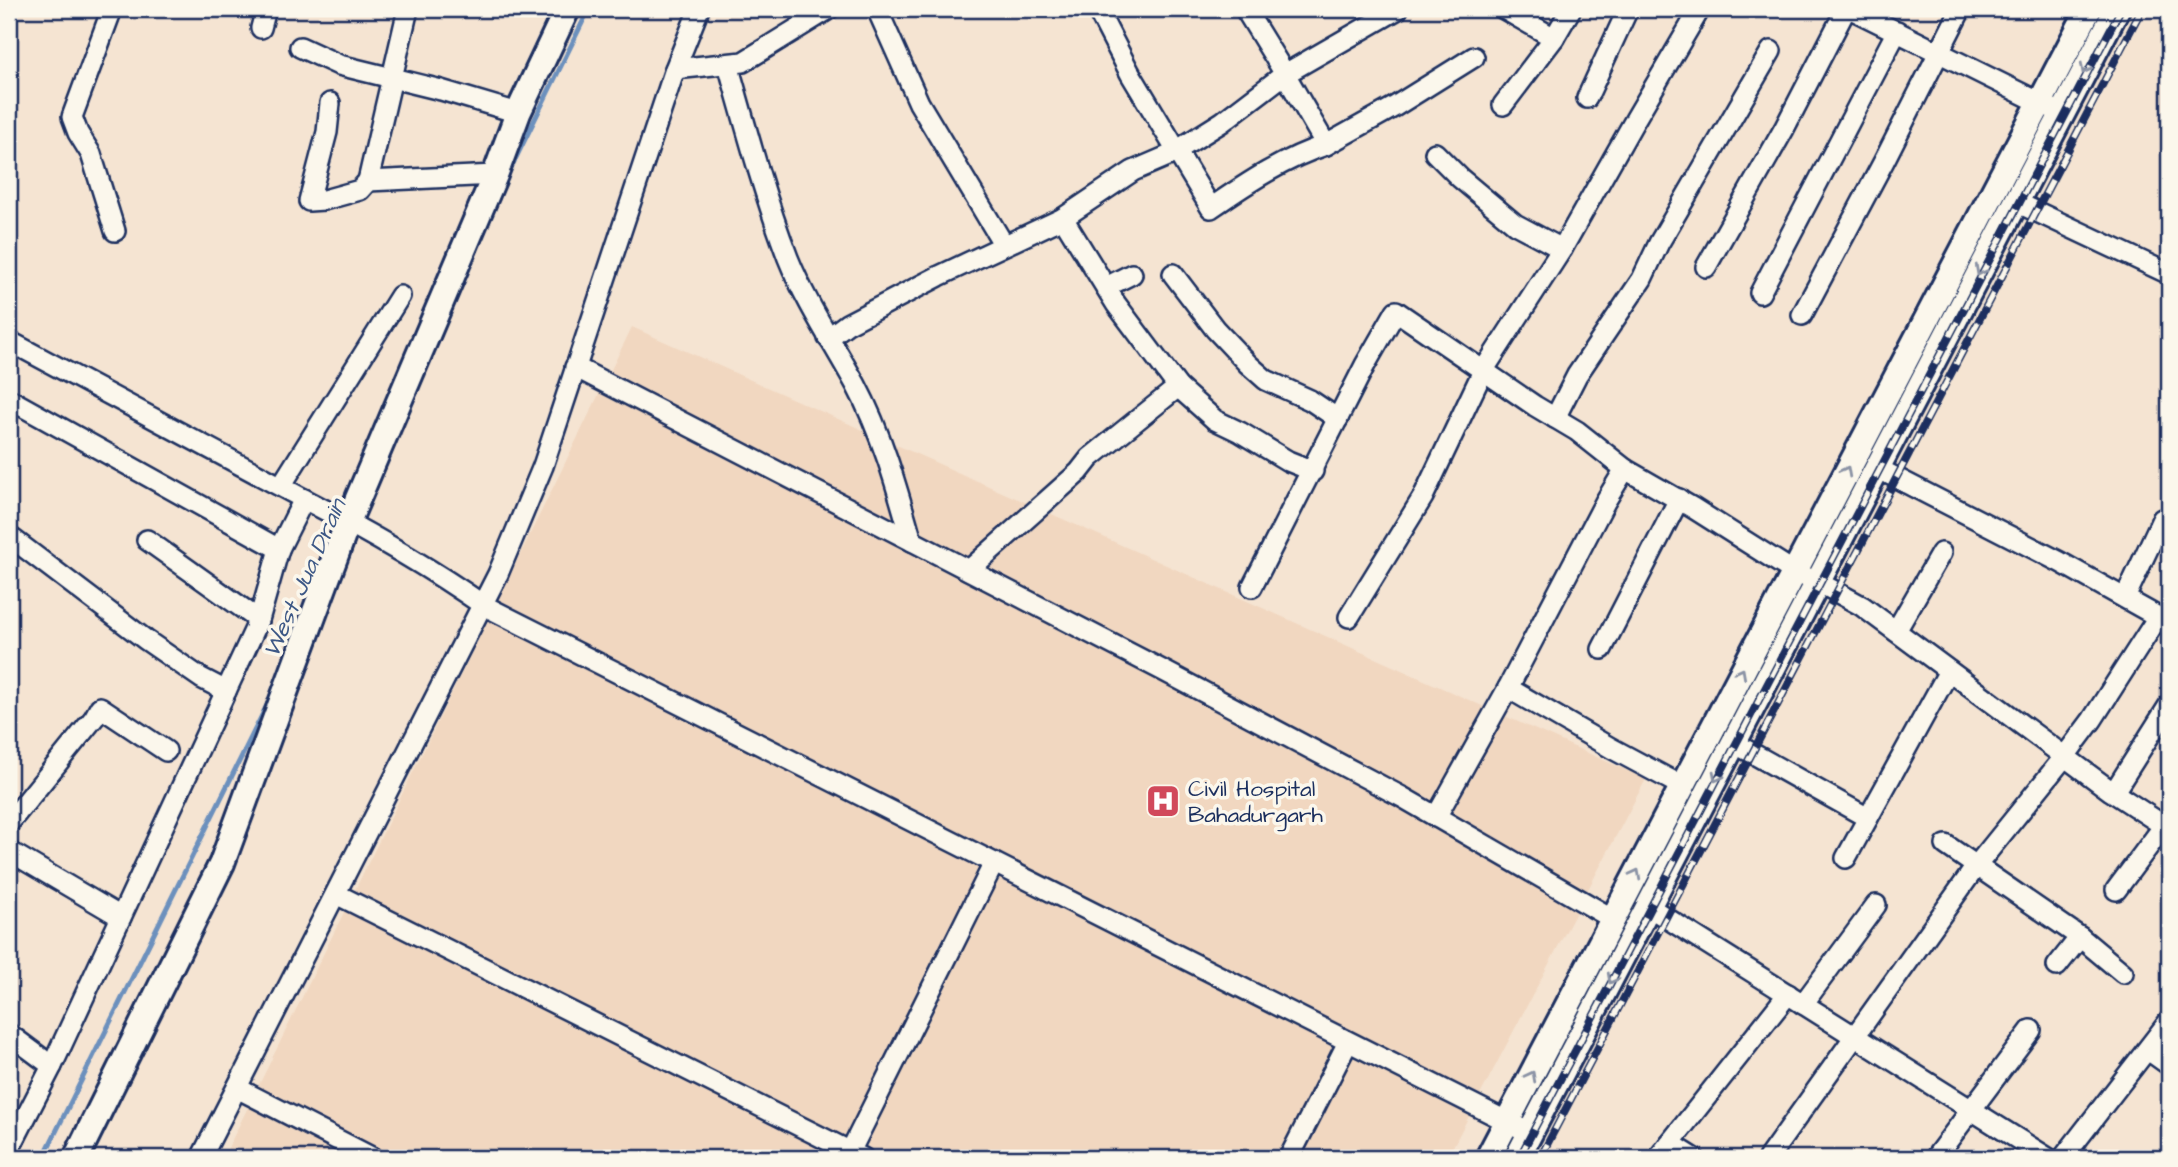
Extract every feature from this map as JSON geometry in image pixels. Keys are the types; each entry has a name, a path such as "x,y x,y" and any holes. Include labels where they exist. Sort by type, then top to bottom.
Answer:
{"main road":[{"path":"76,1158 222,863 348,522 495,175 518,113 567,9"},
{"path":"1488,1158 2089,9"},
{"path":"1517,1158 2117,9"}],"street":[{"path":"112,9 72,117 91,154 115,231"},
{"path":"330,103 327,132 309,201 324,200 360,190 368,181 408,9"},
{"path":"201,1158 498,574 543,466 675,69 699,9"},
{"path":"675,69 743,62 829,9"},
{"path":"877,9 919,103 1004,245"},
{"path":"1097,9 1130,73 1211,208 1275,168 1307,151 1326,145 1394,107 1474,57"},
{"path":"1245,9 1326,145"},
{"path":"828,338 847,324 902,295 1063,218 1133,171 1175,151 1222,121 1285,74 1398,9"},
{"path":"1504,9 1554,38"},
{"path":"1503,104 1554,38 1571,9"},
{"path":"1587,98 1628,9"},
{"path":"1349,617 1423,497 1483,372 1562,249 1700,9"},
{"path":"1706,267 1849,9 2062,113"},
{"path":"1802,315 1961,9"},
{"path":"1760,293 1897,31"},
{"path":"300,47 339,65 441,90 518,113"},
{"path":"1555,418 1577,375 1642,279 1659,243 1771,51"},
{"path":"728,64 751,145 789,259 828,338 857,387 893,472 912,541"},
{"path":"1435,153 1460,178 1515,224 1562,249"},
{"path":"368,181 495,175"},
{"path":"2016,202 2169,274"},
{"path":"1063,218 1116,304 1178,387 1215,420 1288,461 1312,471"},
{"path":"1106,287 1132,274"},
{"path":"1173,274 1215,329 1266,380 1310,400 1338,419"},
{"path":"281,486 400,296"},
{"path":"1252,587 1365,365 1396,311 1483,372 1577,431 1625,469 1679,499 1794,572 1862,606 2114,792 2168,824 2116,890"},
{"path":"9,341 348,522 434,570 483,604 1530,1133"},
{"path":"575,367 1163,670 1436,817 1613,919"},
{"path":"969,570 1079,472 1090,458 1178,387"},
{"path":"9,399 279,549"},
{"path":"1768,1158 1977,865 2065,756 2164,620 2003,531 1877,468"},
{"path":"1436,817 1625,469"},
{"path":"9,1150 52,1066 259,620 279,549 304,499"},
{"path":"1602,649 1679,499"},
{"path":"2125,598 2162,519"},
{"path":"9,536 146,640 201,678 226,691"},
{"path":"147,540 259,620"},
{"path":"1896,631 1941,553"},
{"path":"1846,858 1949,671"},
{"path":"1508,688 1682,786"},
{"path":"2114,792 2169,705"},
{"path":"9,823 100,707 166,751"},
{"path":"1734,743 1868,818"},
{"path":"1946,845 2080,937 2123,972"},
{"path":"9,851 121,917"},
{"path":"336,894 857,1155 994,863"},
{"path":"1658,1158 1876,905"},
{"path":"1649,907 2048,1158"},
{"path":"2057,966 2080,937"},
{"path":"2063,1158 2169,1021"},
{"path":"1935,1158 2031,1030"},
{"path":"9,1034 52,1066"},
{"path":"1289,1158 1349,1042"},
{"path":"2148,1050 2169,1065"},
{"path":"237,1088 373,1158"},
{"path":"1670,1143 1694,1158"}],"shaded area":[{"path":"632,327 1646,779 1447,1158 223,1158"}],"waterway":[{"name":"West Jua Drain","path":"506,178 589,9"},
{"name":"West Jua Drain","path":"43,1158 271,697"}],"railway":[{"path":"1519,1158 2121,9"},
{"path":"1540,1158 2142,9"}],"place":[{"name":"Civil Hospital Bahadurgarh","path":"1163,801"}]}
